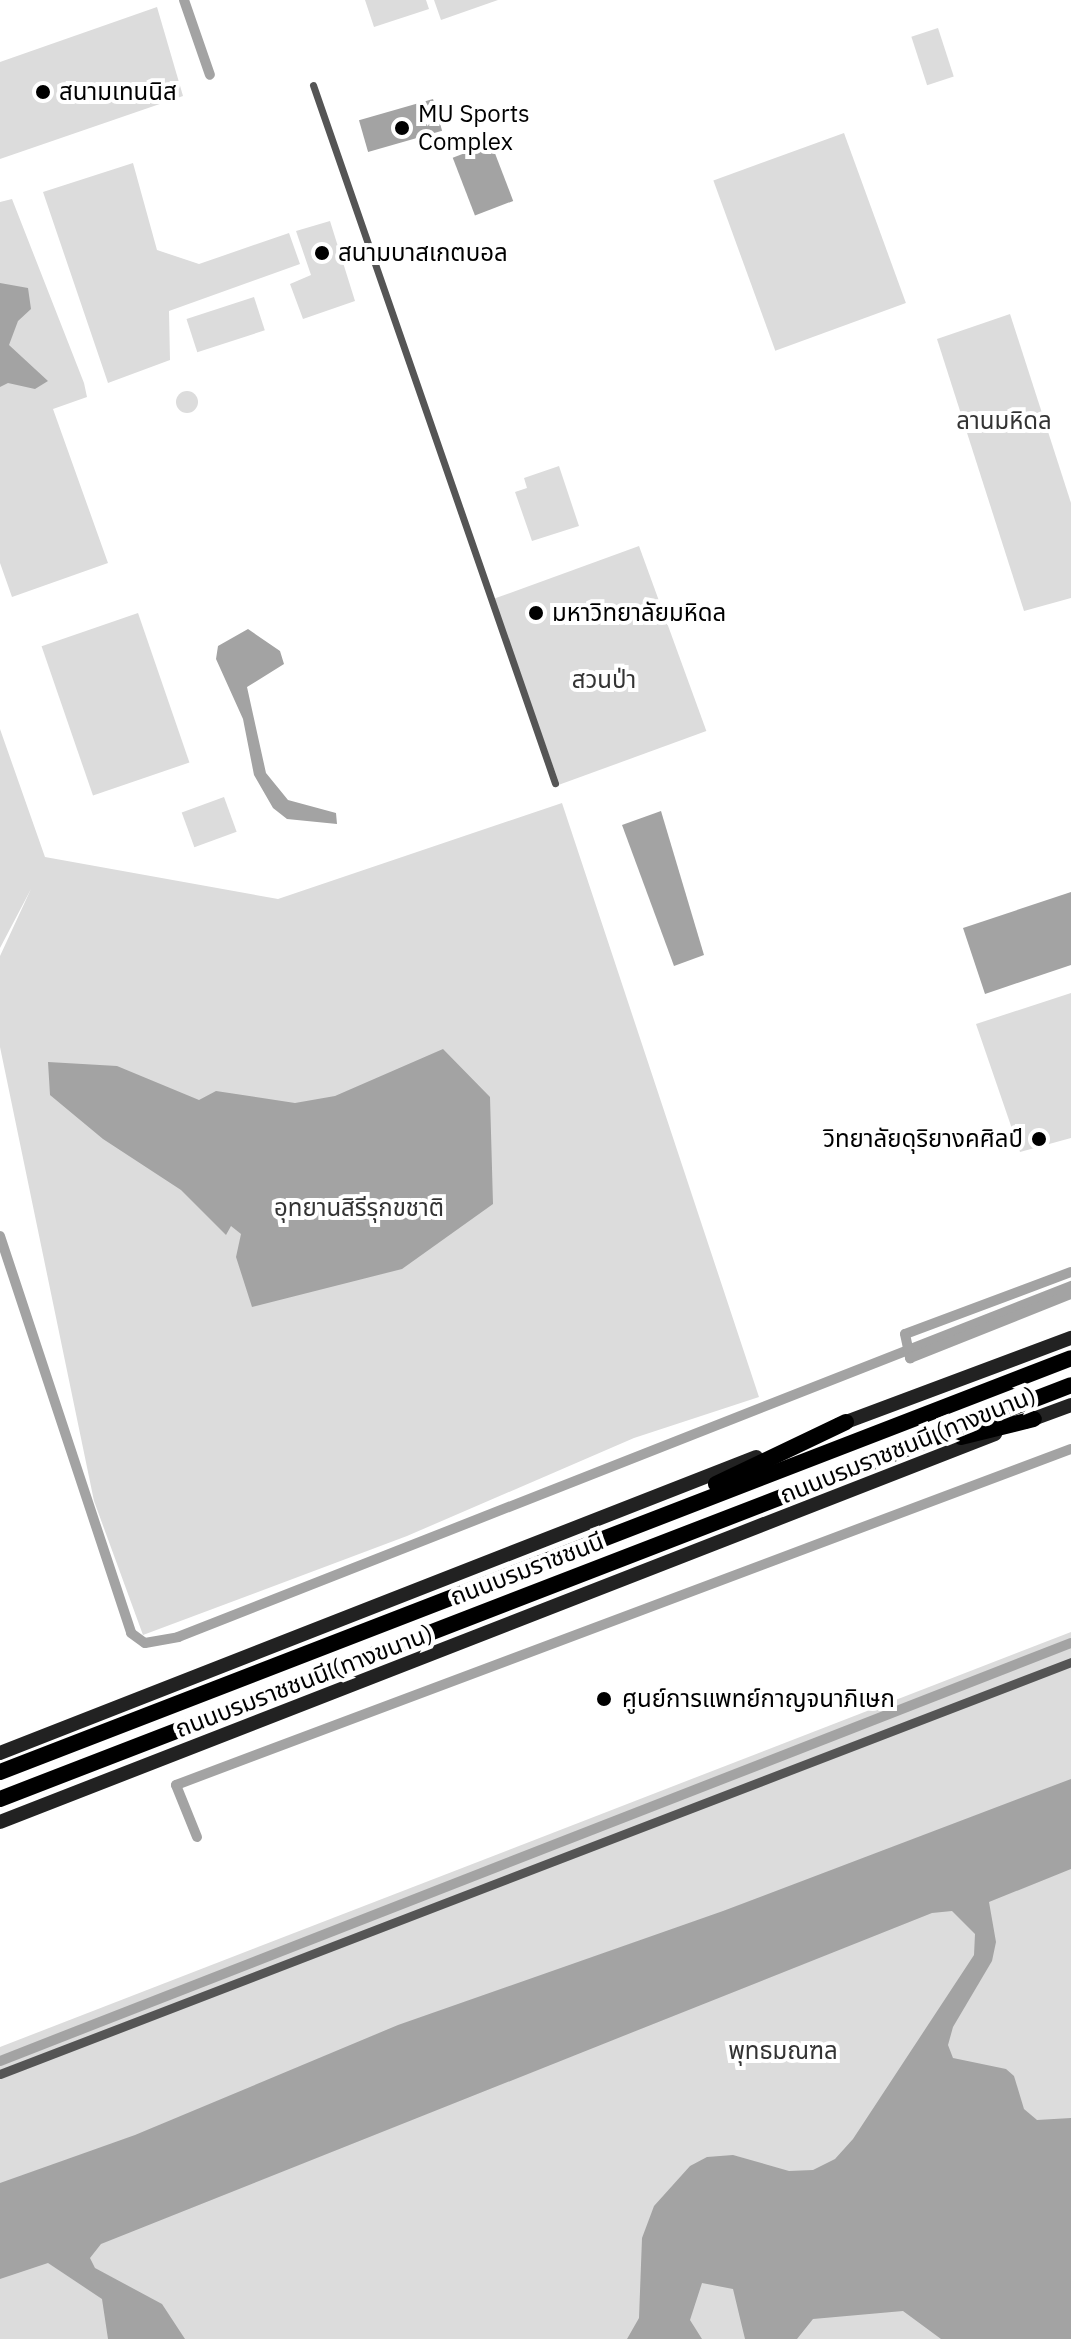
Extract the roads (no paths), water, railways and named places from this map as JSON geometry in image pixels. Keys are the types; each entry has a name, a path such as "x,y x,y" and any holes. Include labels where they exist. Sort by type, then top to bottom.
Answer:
{"highway":[{"name":"ถนนบรมราชชนนี","path":"0,1772 1071,1358"},
{"name":"ถนนบรมราชชนนี","path":"0,1799 1071,1385"},
{"path":"841,1474 1034,1419"},
{"path":"603,1538 846,1422"}],"main road":[{"name":"ถนนบรมราชชนนี (ทางขนาน)","path":"0,1753 846,1422 1071,1338"},
{"name":"ถนนบรมราชชนนี (ทางขนาน)","path":"0,1822 1071,1405"}],"street":[{"path":"313,85 555,783"},
{"path":"0,2074 1071,1662"}],"waterway":[{"path":"184,0 210,75"},
{"path":"0,1236 131,1633 145,1643 178,1637 1071,1286"},
{"path":"1071,1272 905,1334 910,1358 1071,1294"},
{"path":"197,1837 176,1785 1071,1449"},
{"path":"0,2061 1071,1643"}],"place":[{"name":"สนามเทนนิส","path":"43,92"},
{"name":"MU Sports Complex","path":"402,128"},
{"name":"สนามบาสเกตบอล","path":"322,253"},
{"name":"มหาวิทยาลัยมหิดล","path":"536,613"},
{"name":"วิทยาลัยดุริยางคศิลป์","path":"1039,1139"},
{"name":"ศูนย์การแพทย์กาญจนาภิเษก","path":"604,1699"}],"park label":[{"name":"ลานมหิดล","path":"1004,421"},
{"name":"สวนป่า","path":"604,680"},
{"name":"อุทยานสิรีรุกขชาติ","path":"359,1208"},
{"name":"พุทธมณฑล","path":"783,2051"}]}
